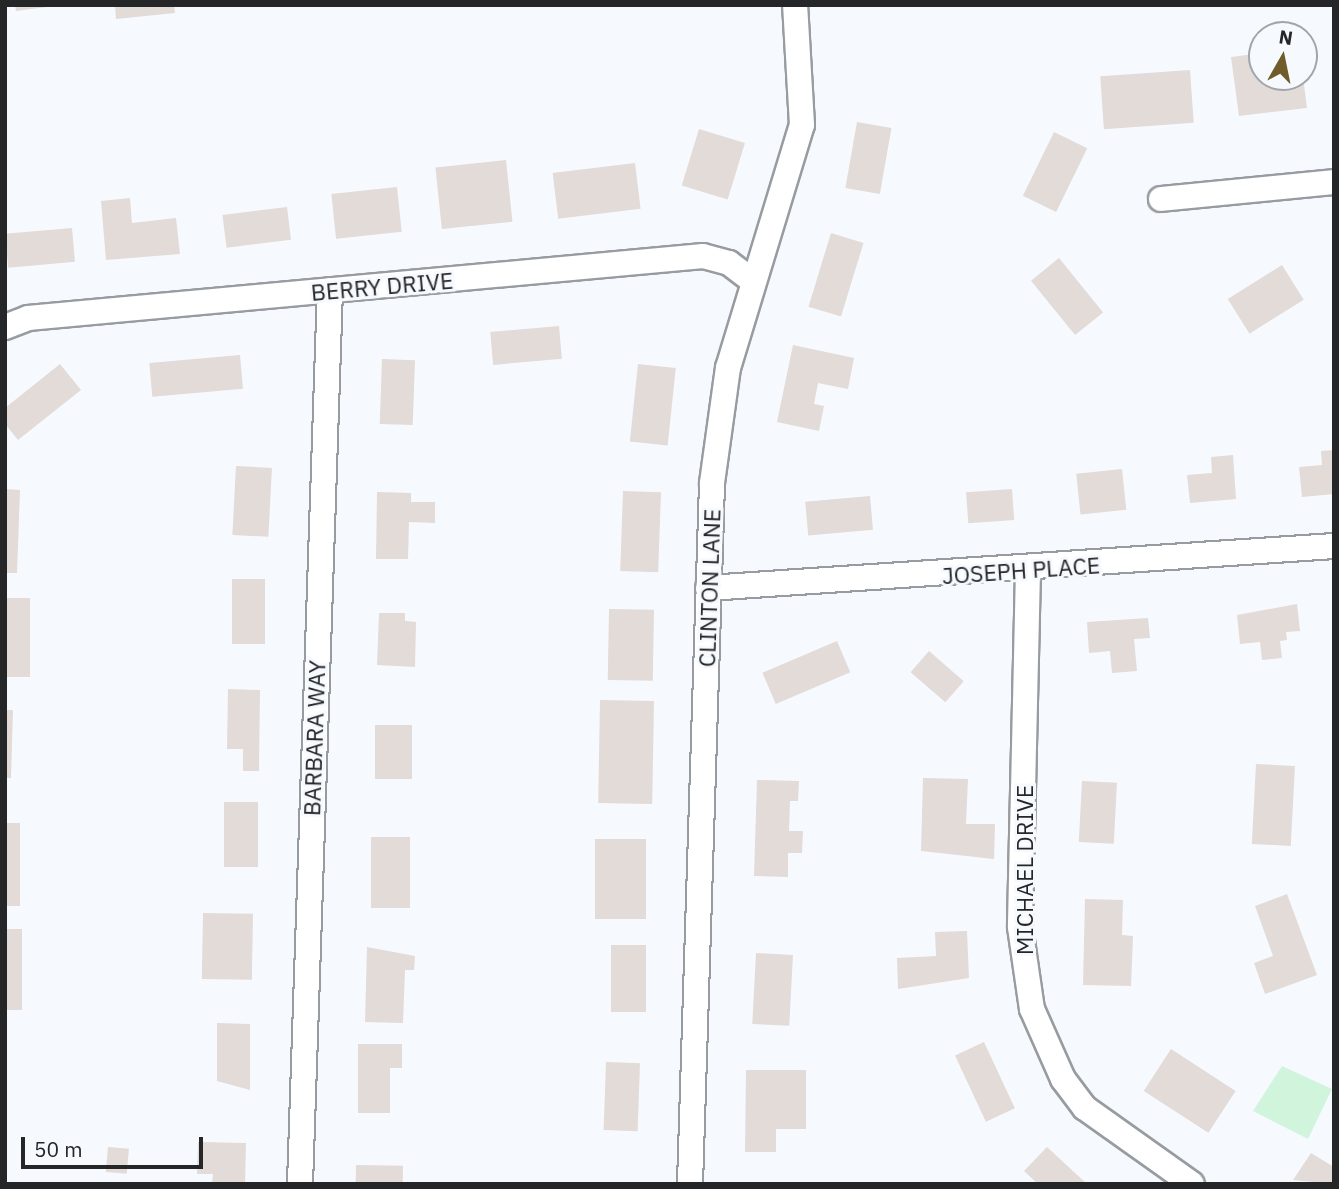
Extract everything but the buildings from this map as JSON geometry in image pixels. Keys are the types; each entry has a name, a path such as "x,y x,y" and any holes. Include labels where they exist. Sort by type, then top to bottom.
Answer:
{"street":[{"name":"CLINTON LANE","path":"690,1184 708,588 718,425 753,281 802,125 795,5"},
{"path":"1161,199 1334,182"},
{"name":"BERRY DRIVE","path":"5,327 29,318 703,256 729,263 753,281"},
{"name":"BARBARA WAY","path":"300,1184 330,291"},
{"name":"JOSEPH PLACE","path":"708,588 1028,570 1334,546"},
{"name":"MICHAEL DRIVE","path":"1028,570 1020,927 1032,1009 1057,1068 1085,1108 1192,1184"}],"green space":[{"path":"1282,1066 1332,1089 1308,1139 1253,1111"}]}
